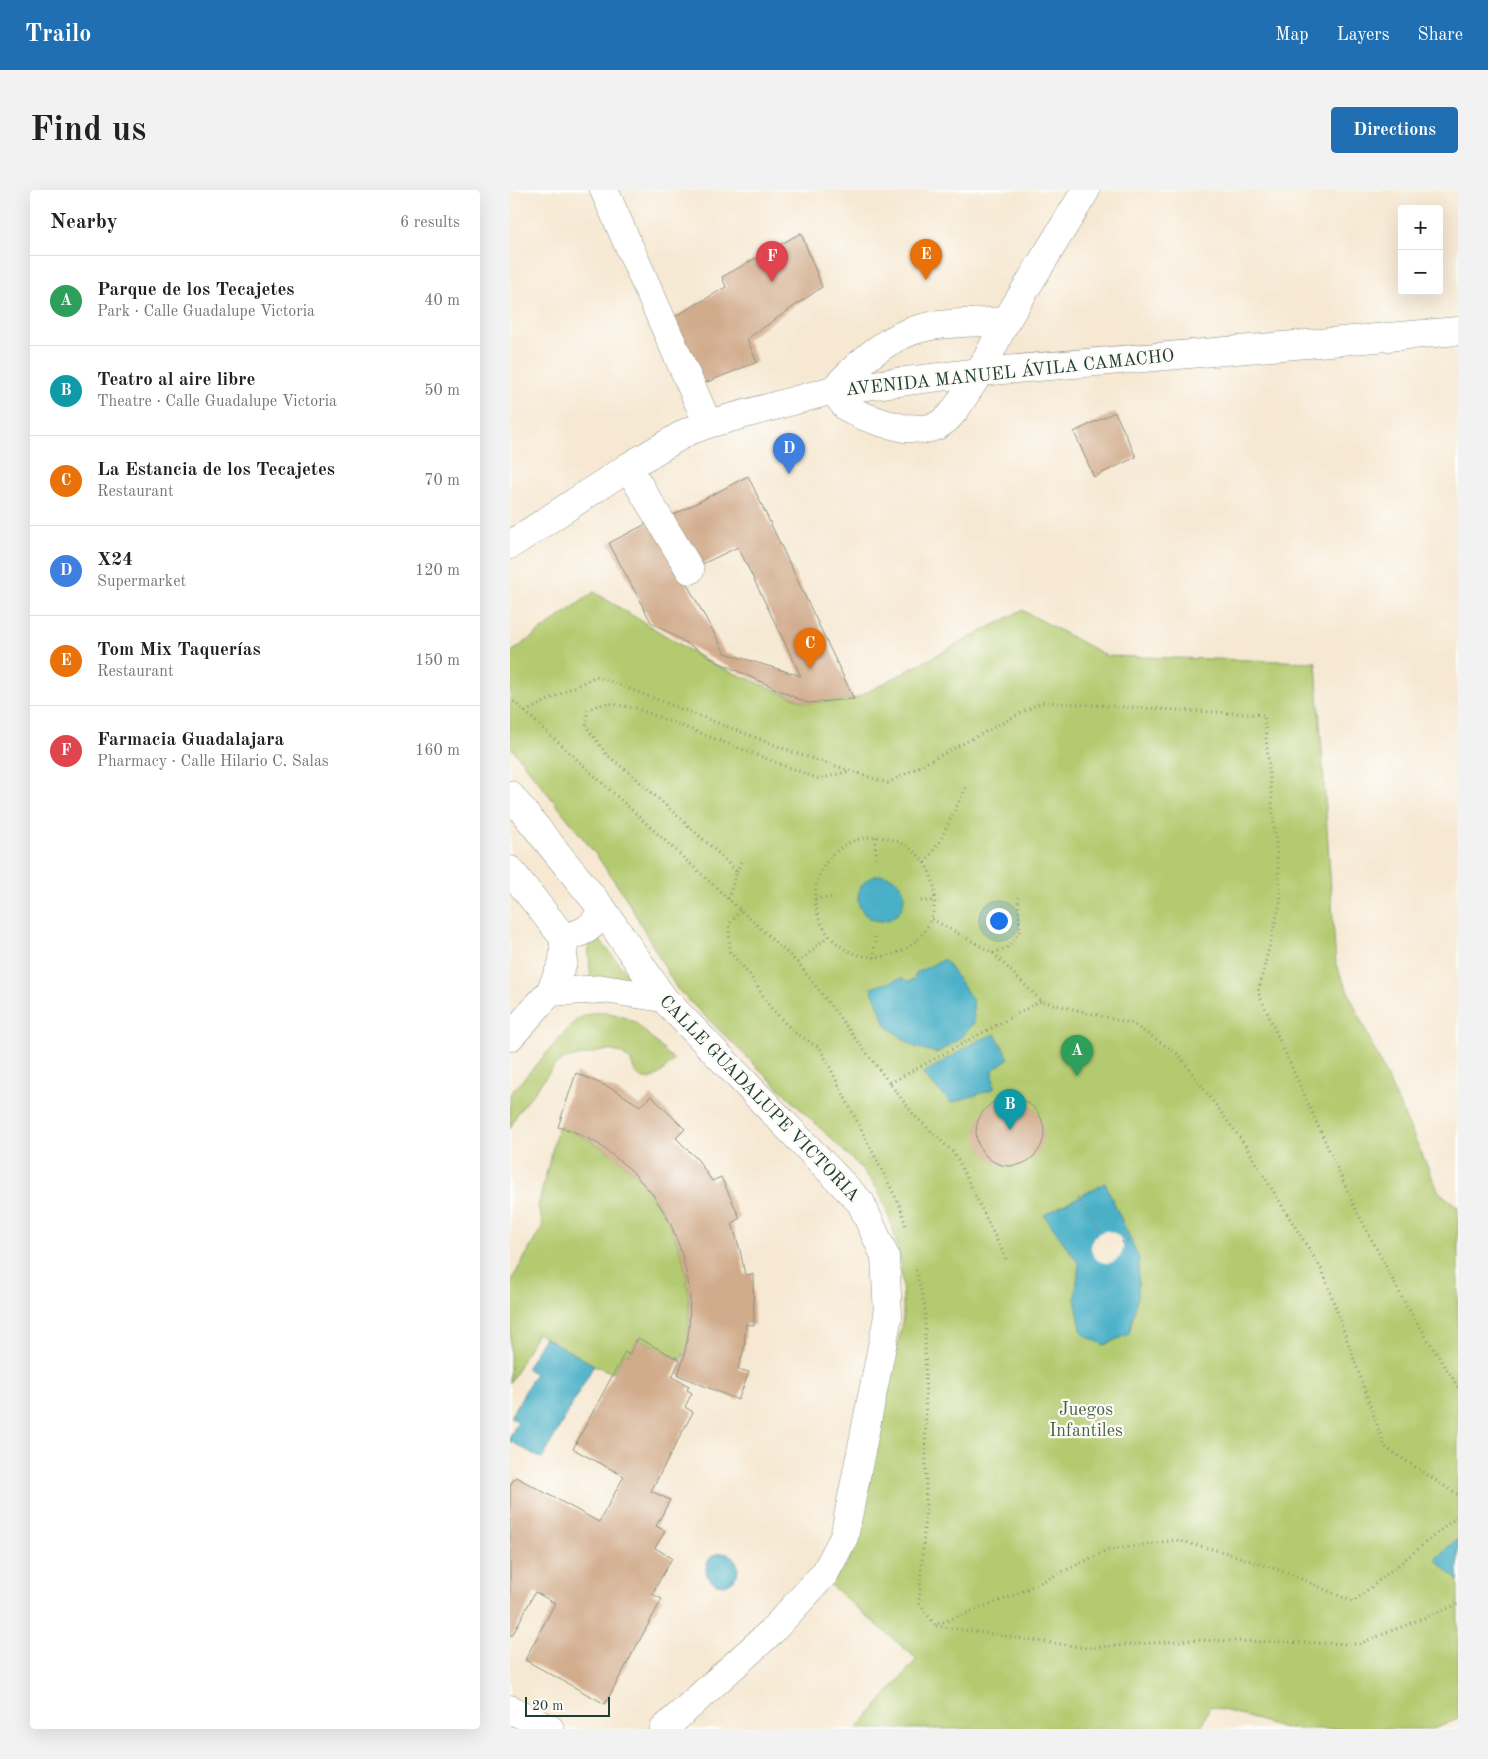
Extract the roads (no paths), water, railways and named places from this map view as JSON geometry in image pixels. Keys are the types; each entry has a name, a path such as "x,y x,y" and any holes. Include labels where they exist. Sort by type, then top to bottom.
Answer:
{"street":[{"path":"604,190 708,424"},
{"path":"1006,321 939,326 924,328 911,333 894,340 863,359 833,390 846,407 862,416 883,423 904,428 926,429 937,426 948,419 980,372 1006,321 1086,190"},
{"name":"AVENIDA MANUEL ÁVILA CAMACHO","path":"510,545 628,467 687,432 708,424 833,390 980,372 1458,331"},
{"path":"628,467 690,570"},
{"name":"CALLE GUADALUPE VICTORIA","path":"510,794 603,910 663,998 861,1203 885,1256 888,1316 844,1538 825,1574 772,1631 664,1729"},
{"path":"510,870 564,938 563,962 550,992 510,1037"},
{"path":"564,938 580,934 594,924 603,910"},
{"path":"550,992 604,989 663,998"},
{"path":"510,1709 550,1729"}],"water":[{"path":"877,875 885,875 894,879 900,885 904,898 900,911 894,917 885,921 877,921 868,917 862,911 858,902 858,894 862,885 868,879"},
{"path":"944,959 973,1000 974,1023 959,1039 937,1053 915,1047 887,1027 871,988 902,978 908,982 914,979 916,973"},
{"path":"995,1034 1009,1058 993,1070 994,1089 951,1103 922,1074 977,1041"},
{"path":"1105,1183 1139,1258 1138,1295 1129,1334 1104,1345 1082,1334 1075,1299 1079,1264 1044,1215"},
{"path":"544,1337 594,1365 542,1459 510,1441 510,1436 518,1422 511,1417 535,1373 526,1369"},
{"path":"1458,1540 1458,1581 1435,1559"},
{"path":"722,1553 728,1554 733,1558 737,1563 737,1575 733,1580 728,1584 722,1585 716,1584 711,1580 707,1575 706,1569 707,1563 711,1558 716,1554"}],"place":[{"name":"Tom Mix Taquerías","path":"926,280"},
{"name":"Farmacia Guadalajara","path":"772,282"},
{"name":"X24","path":"789,474"},
{"name":"La Estancia de los Tecajetes","path":"810,669"},
{"name":"Parque de los Tecajetes","path":"1077,1076"},
{"name":"Teatro al aire libre","path":"1010,1130"}],"park label":[{"name":"Juegos Infantiles","path":"1086,1419"}]}
